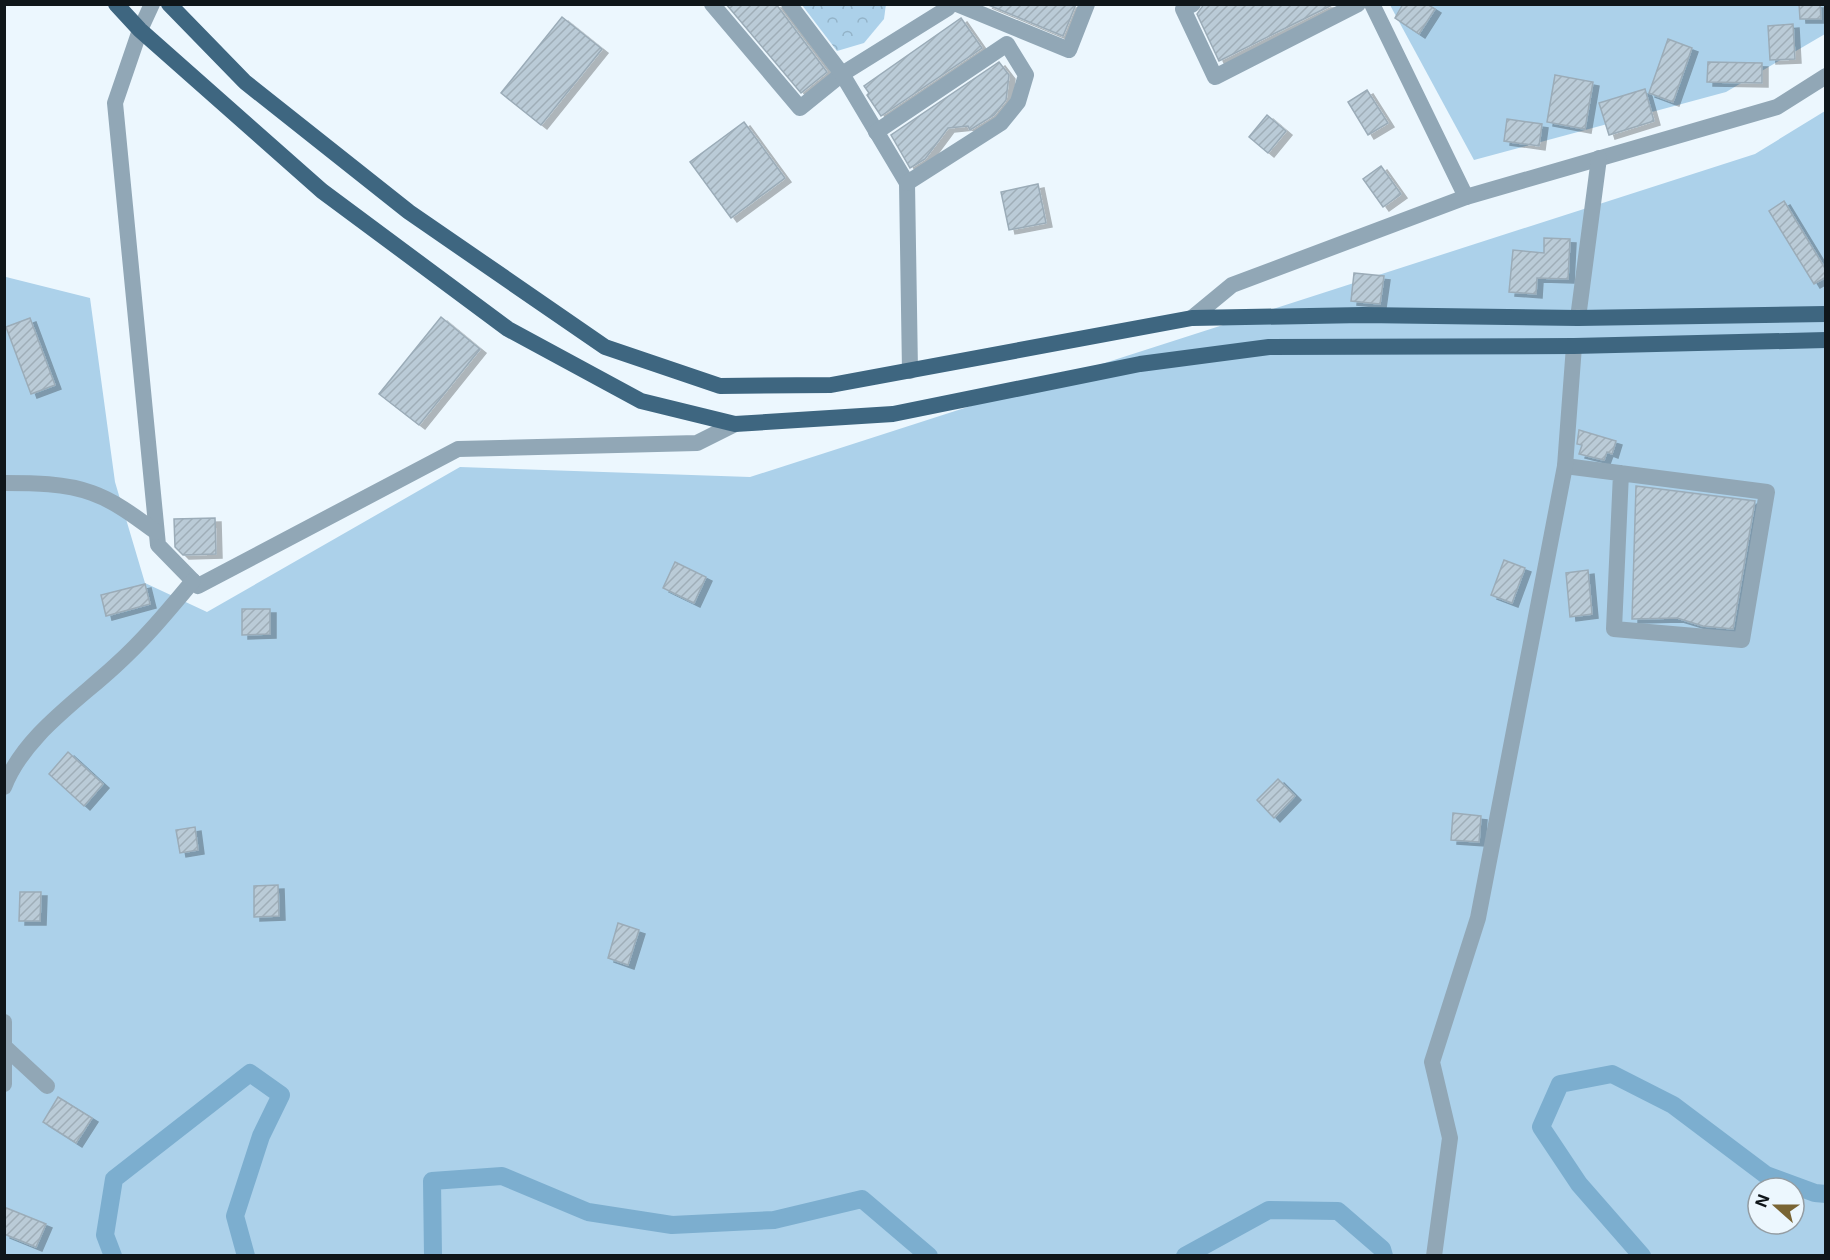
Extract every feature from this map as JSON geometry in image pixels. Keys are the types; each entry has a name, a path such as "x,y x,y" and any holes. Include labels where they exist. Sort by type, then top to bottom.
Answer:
{"main road":[{"path":"116,4 140,30 322,190 508,329 641,401 735,424 893,414 1140,364 1269,347 1574,346 1826,340"},
{"path":"169,4 245,82 409,212 605,347 720,386 831,385 1192,318 1363,315 1578,318 1826,314"}],"street":[{"path":"152,4 140,30 115,104 158,545 198,586 458,450 697,443 735,424"},
{"path":"789,4 842,74 907,183 910,371"},
{"path":"714,5 800,108 842,74 948,8 950,4"},
{"path":"957,4 1069,50 1087,4"},
{"path":"1194,4 1183,9 1215,77 1358,4"},
{"path":"1372,4 1466,197"},
{"path":"876,132 1007,44 1013,28"},
{"path":"907,183 1001,123 1018,102 1026,75 1007,44"},
{"path":"1192,318 1232,285 1466,197 1777,107 1826,76"},
{"path":"1578,318 1599,158"},
{"path":"1434,1256 1450,1138 1432,1062 1478,918 1565,466 1574,346"},
{"path":"1565,466 1621,473 1767,492 1742,640 1614,629 1621,473"},
{"path":"4,483 58,485 93,493 136,517 156,532"},
{"path":"4,787 16,763 33,740 148,634 193,581"},
{"path":"4,1022 6,1048 4,1084"},
{"path":"6,1048 47,1086"}],"green space":[{"path":"886,4 884,19 864,43 837,51 802,5"},
{"path":"1390,5 1825,5 1825,34 1726,92 1474,160"},
{"path":"1825,111 1825,1255 5,1255 4,272 6,277 90,298 115,482 145,583 207,612 460,467 750,477 1755,154"}],"building":[{"path":"726,4 776,4 827,72 801,93"},
{"path":"986,4 1076,4 1063,36"},
{"path":"1204,4 1334,4 1219,61 1197,14"},
{"path":"1403,4 1427,4 1435,9 1419,34 1395,18"},
{"path":"1799,4 1820,4 1821,19 1800,19"},
{"path":"562,17 602,49 541,125 501,93"},
{"path":"961,18 982,48 881,116 867,95 869,93 864,86"},
{"path":"1793,24 1795,59 1770,60 1768,26"},
{"path":"1668,39 1692,48 1673,102 1649,93"},
{"path":"999,62 1009,75 1006,100 994,115 970,130 968,126 948,128 925,159 910,168 891,135"},
{"path":"1708,62 1762,63 1762,83 1707,82"},
{"path":"1555,75 1593,82 1585,129 1547,122"},
{"path":"1645,89 1654,121 1609,135 1599,103"},
{"path":"1367,90 1388,123 1368,135 1348,102"},
{"path":"1267,115 1286,131 1268,153 1249,137"},
{"path":"1507,119 1542,124 1539,146 1504,141"},
{"path":"744,122 785,178 731,218 690,162"},
{"path":"1381,166 1401,194 1383,207 1363,179"},
{"path":"1038,184 1046,223 1009,230 1001,192"},
{"path":"1784,201 1826,270 1826,277 1814,284 1769,211"},
{"path":"1544,238 1570,239 1568,279 1537,278 1536,294 1509,292 1513,250 1544,253"},
{"path":"1354,273 1384,276 1380,304 1351,301"},
{"path":"441,317 480,349 419,425 379,394"},
{"path":"30,318 55,385 31,394 6,327"},
{"path":"1579,430 1616,441 1612,454 1607,452 1604,460 1579,454 1582,445 1577,444"},
{"path":"1636,486 1755,501 1733,629 1703,626 1677,618 1632,619"},
{"path":"215,518 216,554 183,555 175,547 174,519"},
{"path":"1504,560 1525,568 1512,603 1491,595"},
{"path":"675,562 706,577 694,603 663,588"},
{"path":"1588,570 1592,614 1570,617 1566,573"},
{"path":"145,584 150,604 106,616 101,595"},
{"path":"242,609 270,609 270,634 242,635"},
{"path":"68,752 103,784 84,806 49,774"},
{"path":"1278,779 1295,796 1274,818 1257,800"},
{"path":"1453,813 1481,816 1479,842 1451,840"},
{"path":"195,827 198,850 180,853 176,830"},
{"path":"278,885 279,916 254,917 254,886"},
{"path":"20,892 41,892 40,921 19,921"},
{"path":"618,923 639,930 628,965 608,958"},
{"path":"58,1097 92,1118 76,1143 43,1122"},
{"path":"4,1207 46,1224 36,1247 4,1234"}],"waterway":[{"path":"113,1256 105,1235 114,1179 250,1073 281,1095 261,1136 235,1216 246,1256"},
{"path":"1642,1256 1579,1184 1541,1127 1560,1084 1612,1074 1673,1105 1766,1175 1815,1193 1826,1194"},
{"path":"433,1256 432,1181 502,1176 588,1212 672,1225 774,1220 862,1199 929,1256"},
{"path":"1185,1256 1269,1210 1338,1211 1382,1249 1384,1256"}]}
